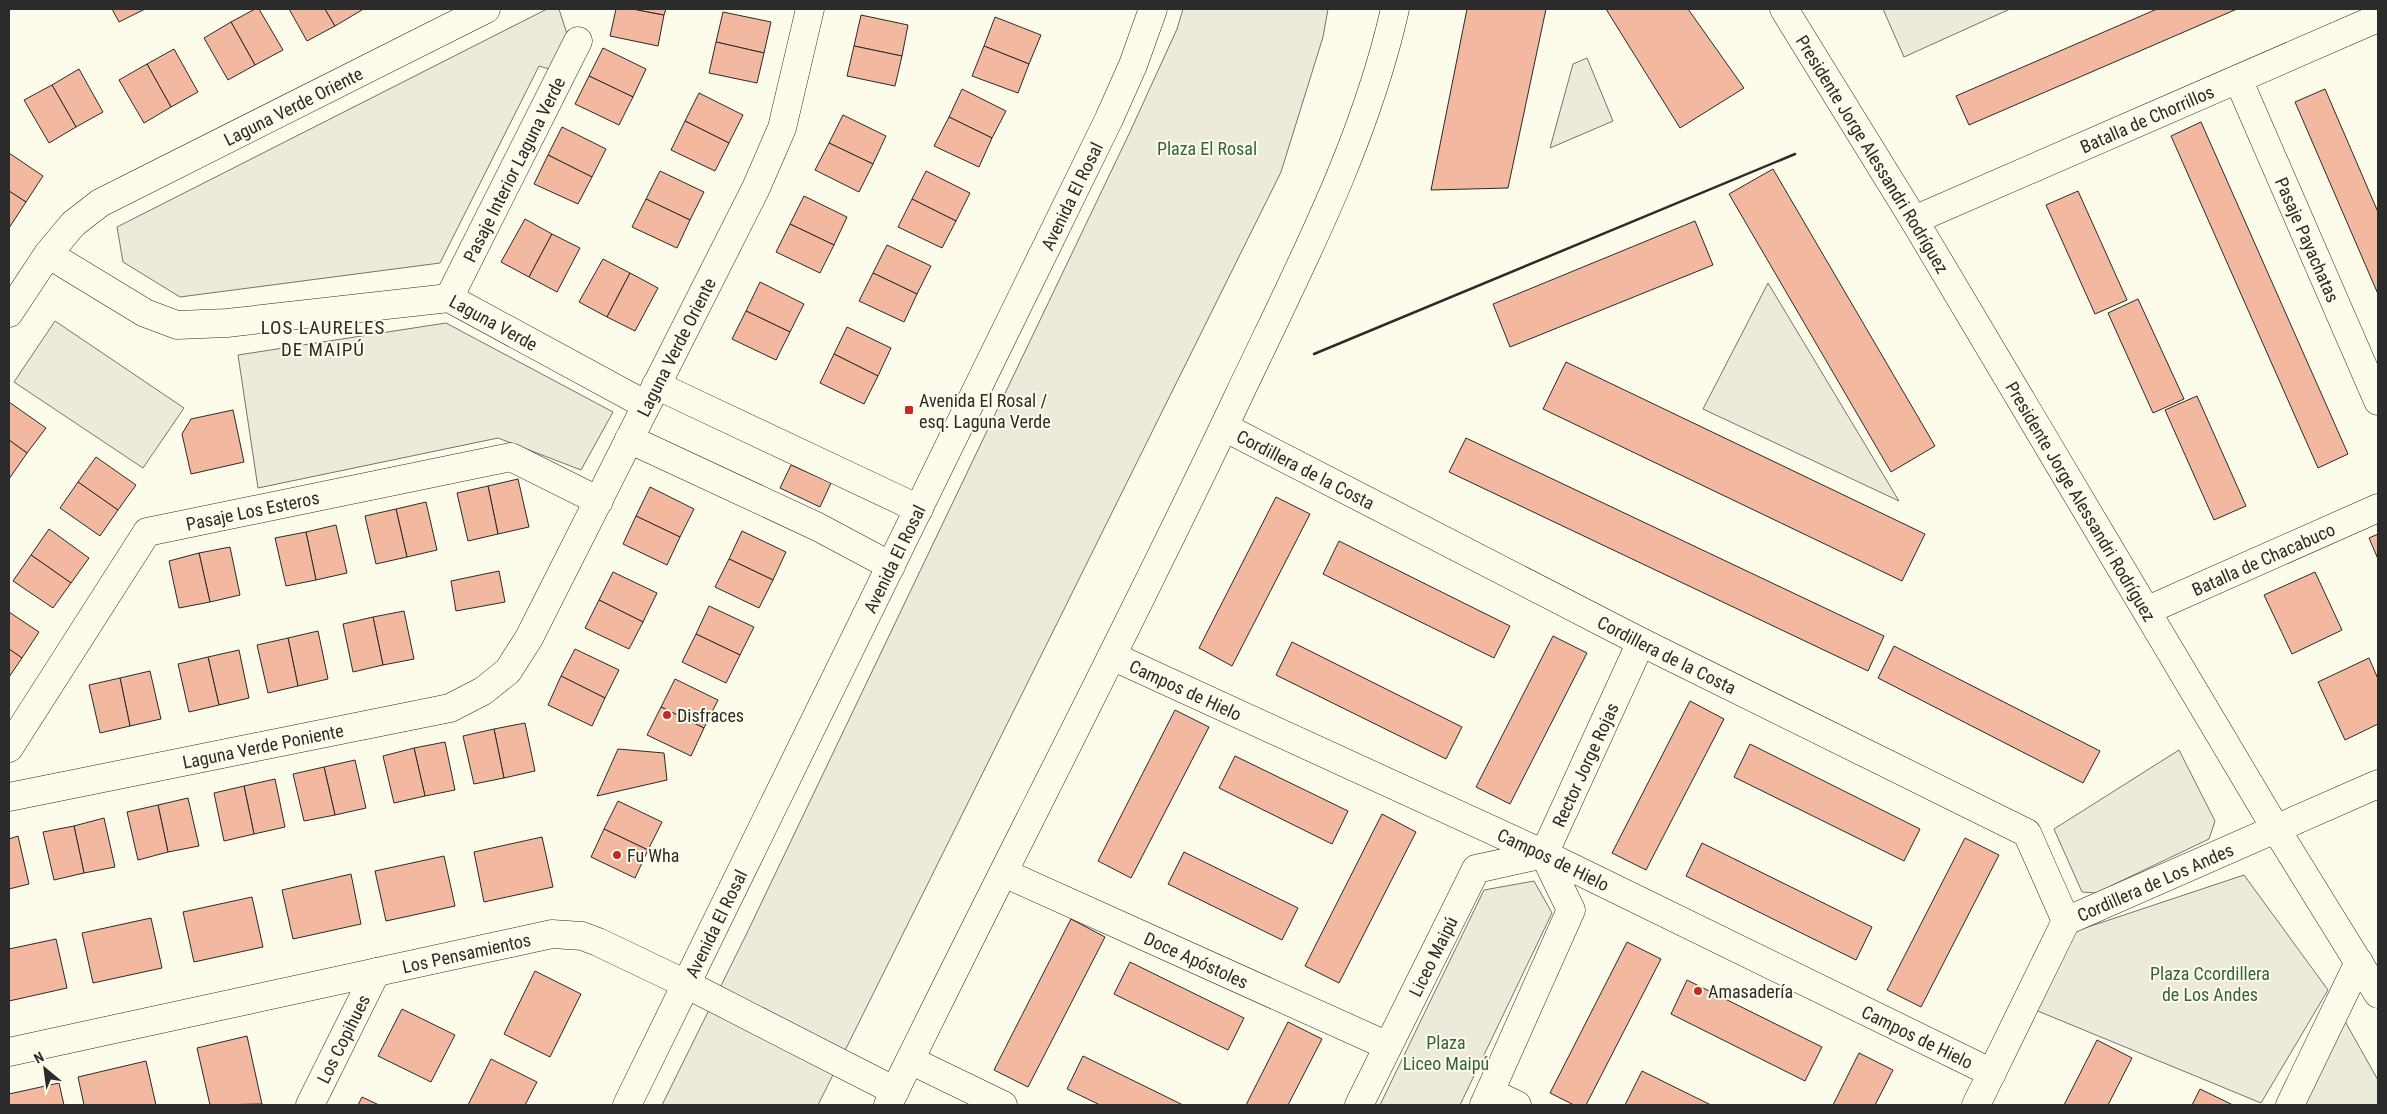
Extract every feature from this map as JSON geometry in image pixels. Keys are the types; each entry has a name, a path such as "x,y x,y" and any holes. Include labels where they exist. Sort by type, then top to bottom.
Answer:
{"street":[{"name":"Laguna Verde Oriente","path":"48,254 73,224 100,203 486,9"},
{"name":"Laguna Verde Oriente","path":"508,671 529,638 756,188 782,128 810,9"},
{"name":"Avenida El Rosal","path":"627,1105 1109,120 1133,65 1153,9"},
{"path":"892,1098 1224,426 1352,152 1369,105 1395,9"},
{"name":"Presidente Jorge Alessandri Rodríguez","path":"1784,9 1914,220 2148,610 2276,830 2378,994"},
{"name":"Batalla de Chorrillos","path":"1914,220 2378,18"},
{"name":"Pasaje Interior Laguna Verde","path":"449,298 578,41"},
{"name":"Pasaje Payachatas","path":"2238,79 2378,401"},
{"name":"Laguna Verde","path":"48,254 145,313 177,325 227,323 449,298 651,395 919,509"},
{"path":"9,313 48,254"},
{"name":"Cordillera de la Costa","path":"1224,426 1641,642 2027,833 2066,921"},
{"path":"629,439 818,526 891,566"},
{"name":"Pasaje Los Esteros","path":"9,748 147,532 512,457 599,501"},
{"name":"Batalla de Chacabuco","path":"2148,610 2378,508"},
{"name":"Rector Jorge Rojas","path":"1544,854 1641,642"},
{"name":"Campos de Hielo","path":"1112,656 1544,854 1992,1073"},
{"name":"Laguna Verde Poniente","path":"9,797 450,708 483,691 508,671"},
{"name":"Cordillera de Los Andes","path":"1976,1105 2066,921 2378,784"},
{"path":"1517,1105 1487,1098 1572,910 1544,854"},
{"name":"Liceo Maipú","path":"1359,1105 1476,869 1544,854"},
{"name":"Doce Apóstoles","path":"1004,873 1388,1046"},
{"name":"Los Pensamientos","path":"9,1052 552,934 565,934 582,936 598,942 686,984 892,1098"},
{"path":"2290,1105 2359,962"},
{"name":"Los Copihues","path":"310,1105 376,972"},
{"path":"910,1060 1003,1105"}],"green space":[{"path":"547,9 559,9 567,34 549,69 539,66 440,263 180,297 123,262 117,227"},
{"name":"Plaza El Rosal","path":"1183,9 1328,9 1323,37 1281,172 818,1105 662,1105 746,935 1129,134 1177,29"},
{"path":"1883,9 2010,9 1904,57"},
{"path":"1587,58 1613,121 1550,148 1573,64"},
{"path":"1768,283 1899,501 1703,409"},
{"path":"55,321 184,408 143,468 14,382"},
{"path":"446,323 613,412 581,470 498,438 258,488 238,355"},
{"path":"2179,750 2215,821 2209,839 2096,893 2082,892 2054,829"},
{"name":"Plaza Ccordillera de Los Andes","path":"2244,875 2328,990 2261,1103 2028,1007 2067,934"},
{"name":"Plaza Liceo Maipú","path":"1534,881 1552,913 1460,1105 1380,1105 1484,890"},
{"path":"2342,1016 2378,1080 2378,1105 2298,1105"}],"building":[{"path":"112,9 145,9 119,22"},
{"path":"255,9 259,9 283,50 255,65 231,22"},
{"path":"289,9 325,9 335,26 307,41"},
{"path":"325,9 361,9 362,10 335,26"},
{"path":"616,9 633,9 664,15 658,46 610,36"},
{"path":"633,9 666,9 664,15"},
{"path":"1467,9 1546,9 1508,188 1431,190"},
{"path":"1606,9 1688,9 1744,88 1680,128"},
{"path":"2157,9 2237,9 1969,125 1956,96"},
{"path":"723,12 771,22 764,53 716,42"},
{"path":"861,15 908,25 902,56 854,46"},
{"path":"995,17 1041,35 1029,64 984,46"},
{"path":"231,22 255,65 228,80 204,38"},
{"path":"716,42 764,53 757,83 709,73"},
{"path":"854,46 902,56 895,86 847,76"},
{"path":"984,46 1029,64 1018,93 972,76"},
{"path":"603,48 646,69 633,97 589,76"},
{"path":"174,49 198,92 171,107 147,64"},
{"path":"147,64 171,107 144,123 119,80"},
{"path":"79,69 103,112 76,127 52,85"},
{"path":"589,76 633,97 619,125 575,104"},
{"path":"52,85 76,127 49,143 24,100"},
{"path":"962,89 1006,111 992,138 949,117"},
{"path":"2325,89 2378,212 2378,294 2295,102"},
{"path":"699,93 743,115 729,143 685,121"},
{"path":"843,115 886,136 873,164 829,143"},
{"path":"949,117 992,138 979,167 934,146"},
{"path":"685,121 729,143 715,171 671,150"},
{"path":"2201,122 2348,454 2318,468 2171,136"},
{"path":"562,127 606,149 592,177 548,155"},
{"path":"829,143 873,164 859,192 815,170"},
{"path":"9,153 43,176 26,202 9,191"},
{"path":"548,155 592,177 578,204 534,184"},
{"path":"1773,169 1935,446 1891,472 1729,194"},
{"path":"660,171 704,192 690,220 646,199"},
{"path":"926,171 970,193 956,221 912,199"},
{"path":"9,191 26,202 9,228"},
{"path":"2078,191 2127,300 2095,314 2046,205"},
{"path":"804,196 847,217 834,245 790,224"},
{"path":"646,199 690,220 677,248 632,227"},
{"path":"912,199 956,221 942,248 898,227"},
{"path":"525,219 552,234 529,277 501,262"},
{"path":"1695,221 1713,265 1510,347 1493,304"},
{"path":"790,224 834,245 820,273 776,252"},
{"path":"552,234 580,248 557,292 529,277"},
{"path":"887,245 931,266 917,294 873,273"},
{"path":"603,259 630,273 607,317 579,302"},
{"path":"630,273 658,288 635,331 607,317"},
{"path":"873,273 917,294 904,322 859,301"},
{"path":"760,282 804,304 790,332 746,311"},
{"path":"2138,299 2184,399 2153,413 2108,313"},
{"path":"746,311 790,332 776,360 732,339"},
{"path":"847,327 891,348 878,376 834,354"},
{"path":"834,354 878,376 864,404 820,383"},
{"path":"1566,362 1925,534 1902,581 1543,409"},
{"path":"2197,396 2246,506 2214,520 2165,410"},
{"path":"9,402 46,428 27,453 9,440"},
{"path":"233,410 244,462 191,474 182,434 191,419"},
{"path":"1466,438 1884,636 1868,671 1449,472"},
{"path":"9,440 27,453 9,479"},
{"path":"96,457 136,485 118,510 78,482"},
{"path":"791,465 831,483 820,507 780,488"},
{"path":"518,479 529,527 498,534 488,486"},
{"path":"78,482 118,510 100,536 60,508"},
{"path":"488,486 498,534 468,541 457,493"},
{"path":"650,487 694,509 680,537 636,516"},
{"path":"1276,497 1310,514 1232,666 1199,648"},
{"path":"426,502 437,550 407,557 396,509"},
{"path":"396,509 407,557 376,564 365,516"},
{"path":"636,516 680,537 667,565 623,544"},
{"path":"336,525 347,573 316,580 306,532"},
{"path":"49,529 89,558 71,583 31,555"},
{"path":"742,531 786,552 773,580 729,559"},
{"path":"306,532 316,580 286,586 275,538"},
{"path":"2378,534 2378,559 2369,538"},
{"path":"1339,541 1510,626 1494,658 1323,574"},
{"path":"230,547 240,595 210,602 199,553"},
{"path":"199,553 210,602 179,608 169,561"},
{"path":"31,555 71,583 53,608 13,581"},
{"path":"729,559 773,580 759,608 715,587"},
{"path":"499,571 505,602 456,611 451,581"},
{"path":"613,572 657,593 643,622 599,600"},
{"path":"2315,572 2342,630 2292,654 2264,595"},
{"path":"599,600 643,622 629,649 585,628"},
{"path":"709,606 754,627 740,655 696,634"},
{"path":"404,611 414,659 383,665 373,617"},
{"path":"9,612 39,632 22,658 9,649"},
{"path":"373,617 383,665 353,672 343,624"},
{"path":"318,631 328,679 298,686 288,638"},
{"path":"696,634 740,655 726,683 682,662"},
{"path":"1553,636 1587,653 1510,804 1476,787"},
{"path":"288,638 298,686 268,693 257,645"},
{"path":"1292,642 1462,727 1446,759 1276,675"},
{"path":"1894,646 2100,751 2083,783 1878,678"},
{"path":"9,649 22,658 9,677"},
{"path":"575,649 619,670 605,698 561,676"},
{"path":"239,650 249,698 219,705 208,657"},
{"path":"208,657 219,705 189,712 178,664"},
{"path":"2369,658 2378,679 2378,724 2345,740 2318,682"},
{"path":"150,671 161,719 130,726 120,678"},
{"path":"561,676 605,698 592,726 548,705"},
{"path":"120,678 130,726 100,733 89,685"},
{"path":"675,679 718,700 704,728 661,707"},
{"path":"1690,701 1724,719 1646,870 1612,853"},
{"path":"661,707 704,728 691,756 647,735"},
{"path":"1175,710 1209,727 1131,878 1098,861"},
{"path":"525,723 535,771 504,778 494,729"},
{"path":"494,729 504,778 474,784 463,736"},
{"path":"445,742 455,790 425,796 414,748"},
{"path":"1750,744 1920,829 1904,861 1734,777"},
{"path":"414,748 425,796 394,803 383,756"},
{"path":"618,749 664,753 667,780 597,796"},
{"path":"1235,756 1348,811 1332,844 1219,788"},
{"path":"355,760 366,808 335,815 324,767"},
{"path":"324,767 335,815 304,821 293,774"},
{"path":"275,779 285,827 254,834 244,786"},
{"path":"244,786 254,834 224,841 214,793"},
{"path":"188,798 199,846 168,852 158,805"},
{"path":"618,801 662,822 648,850 604,829"},
{"path":"158,805 168,852 138,860 127,812"},
{"path":"1382,814 1416,832 1339,983 1305,966"},
{"path":"104,818 115,867 84,873 74,826"},
{"path":"74,826 84,873 54,880 43,832"},
{"path":"604,829 648,850 635,878 591,857"},
{"path":"18,836 29,884 9,889 9,839"},
{"path":"542,837 553,887 484,902 474,852"},
{"path":"1965,838 1999,855 1921,1007 1887,990"},
{"path":"1702,843 1872,927 1856,960 1686,876"},
{"path":"1184,852 1298,908 1282,940 1168,884"},
{"path":"444,856 455,906 386,921 375,871"},
{"path":"351,874 361,924 293,939 282,890"},
{"path":"252,897 263,947 194,962 183,912"},
{"path":"151,918 162,968 93,983 82,933"},
{"path":"1071,919 1105,937 1028,1087 994,1070"},
{"path":"56,939 67,988 9,1001 9,949"},
{"path":"1627,942 1661,959 1586,1105 1574,1105 1550,1093"},
{"path":"1130,962 1244,1018 1228,1050 1114,994"},
{"path":"535,971 581,994 550,1057 504,1034"},
{"path":"1687,980 1822,1047 1805,1081 1671,1014"},
{"path":"402,1009 455,1035 431,1082 378,1056"},
{"path":"1288,1022 1322,1039 1288,1105 1246,1105"},
{"path":"247,1036 262,1104 210,1105 197,1048"},
{"path":"2097,1040 2132,1058 2108,1105 2064,1105"},
{"path":"1859,1053 1893,1070 1875,1105 1833,1105"},
{"path":"1083,1056 1183,1105 1100,1105 1067,1089"},
{"path":"491,1059 537,1082 525,1105 468,1105"},
{"path":"146,1061 156,1105 84,1105 78,1077"},
{"path":"1642,1071 1711,1105 1625,1105"},
{"path":"59,1083 64,1105 9,1105 9,1094"},
{"path":"2200,1089 2233,1105 2192,1105"},
{"path":"362,1097 379,1105 358,1105"}],"wall":[{"path":"1314,354 1795,154"}],"place":[{"name":"Avenida El Rosal / esq. Laguna Verde","path":"909,410"},
{"name":"Disfraces","path":"667,715"},
{"name":"Fu Wha","path":"617,855"},
{"name":"Amasadería","path":"1698,991"}],"district":[{"name":"LOS LAURELES DE MAIPÚ","path":"323,338"}]}
